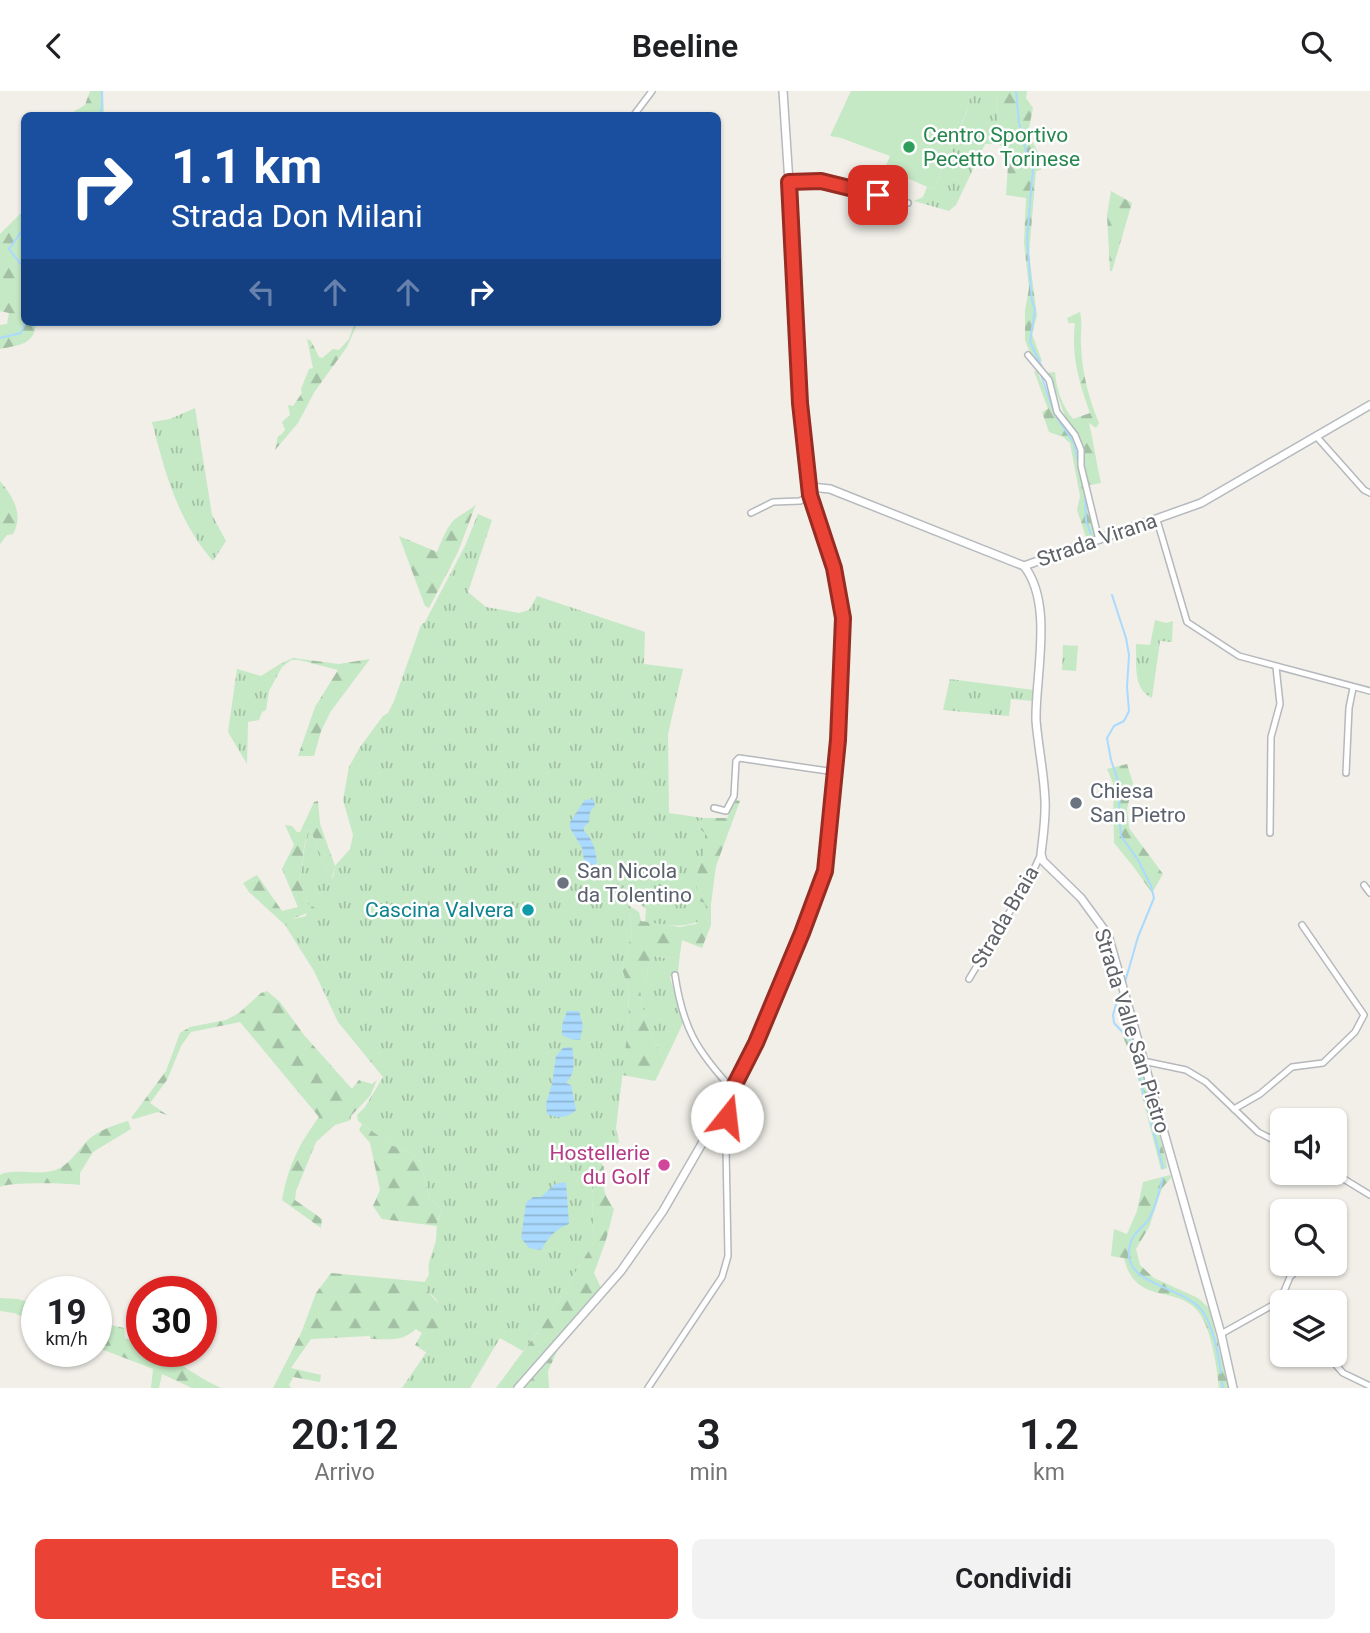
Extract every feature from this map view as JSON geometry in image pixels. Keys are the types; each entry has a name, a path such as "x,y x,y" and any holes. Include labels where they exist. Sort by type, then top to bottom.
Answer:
{"street":[{"path":"636,112 652,91"},
{"path":"518,1388 621,1271 663,1211 733,1090 777,994 825,871 835,772 843,618 834,568 807,475 800,403 783,91"},
{"path":"789,182 821,181 908,203"},
{"path":"1028,355 1049,380 1057,412 1075,435 1081,450 1081,466 1099,540"},
{"name":"Strada Virana","path":"810,491 830,489 1024,566 1201,503 1370,405"},
{"path":"1316,436 1364,490 1370,493"},
{"path":"751,513 772,502 800,501 810,491"},
{"path":"1157,520 1187,622 1238,656 1370,691"},
{"path":"1024,566 1030,574 1034,588 1041,633 1037,719 1045,803 1041,854"},
{"path":"1270,833 1271,737 1280,704 1276,667"},
{"path":"1346,772 1349,708 1353,688"},
{"path":"714,808 726,811 734,796 736,761 739,758 835,772"},
{"name":"Strada Braia","path":"969,979 1022,892 1041,854"},
{"name":"Strada Valle San Pietro","path":"1041,854 1043,861 1082,898 1108,935 1221,1334 1233,1388"},
{"path":"1364,885 1370,893"},
{"path":"1234,1109 1260,1094 1292,1067 1323,1063 1355,1032 1367,1013 1302,925"},
{"path":"675,975 679,1001 689,1032 706,1060 733,1090"},
{"path":"1143,1061 1186,1070 1206,1082 1258,1132 1270,1138"},
{"path":"648,1388 722,1277 728,1256 727,1100"},
{"path":"1347,1181 1370,1195"},
{"path":"1221,1334 1270,1307"},
{"path":"1338,1367 1343,1373 1370,1386"}],"green space":[{"path":"90,91 103,91 104,112 73,112 85,105"},
{"name":"Centro Sportivo Pecetto Torinese","path":"851,91 973,91 934,190 885,168 890,156 830,136"},
{"path":"973,91 996,91 998,144 985,144 956,205 949,211 914,201 923,197 927,187 934,190"},
{"path":"996,91 1027,91 1026,98 1033,108 1028,133 1040,156 1041,170 1036,171 1029,254 1037,316 1032,334 1042,361 1038,362 1031,355 1025,340 1025,311 1029,288 1024,243 1026,198 1006,195 1009,151 998,144"},
{"path":"1111,191 1132,203 1110,271 1107,215"},
{"path":"21,213 21,326 36,326 33,335 25,343 0,349 0,325 7,324 9,313 0,311 0,234"},
{"path":"1080,312 1084,376 1099,423 1096,428 1089,423 1101,483 1090,485 1085,475 1082,450 1067,422 1051,378 1046,373 1055,372 1060,397 1073,419 1090,413 1077,369 1075,323 1069,323 1067,318"},
{"path":"354,326 356,326 347,347 315,391 298,423 275,450 278,436 285,430 282,422 290,415 288,405 293,406 302,393 309,369 313,368 307,339 322,358 333,349 339,350 349,339"},
{"path":"1034,371 1037,371 1062,424 1072,434 1095,537 1087,540 1077,510 1080,496 1070,443 1049,432 1042,412 1048,409"},
{"path":"195,408 212,515 226,541 213,561 191,530 174,496 152,422 170,419"},
{"path":"0,481 13,500 17,520 13,534 7,535 0,544"},
{"path":"476,504 458,552 429,608 425,606 399,536 437,552 453,521"},
{"path":"478,514 492,520 468,592 486,607 519,613 529,610 537,596 645,632 644,664 683,669 668,734 669,813 703,818 698,828 705,833 705,853 695,879 705,903 707,917 684,925 645,922 646,909 630,900 628,905 632,932 622,969 628,987 629,1020 616,1128 619,1142 600,1162 592,1193 594,1242 545,1322 523,1351 500,1338 470,1388 402,1388 447,1322 436,1299 422,1286 429,1275 442,1211 430,1200 420,1160 410,1152 393,1146 358,1121 357,1115 383,1077 338,1022 314,971 285,925 289,920 306,916 308,904 299,880 309,830 327,871 333,878 335,866 350,849 353,835 343,800 349,767 360,747 388,713 421,625 465,546"},
{"path":"1155,620 1166,623 1173,621 1172,642 1160,641 1152,698 1138,682 1136,644 1150,645"},
{"path":"1063,645 1078,646 1076,671 1062,670"},
{"path":"293,658 339,664 370,659 331,711 321,731 314,756 298,756 315,707 338,670 299,660 291,660 282,667 280,664"},
{"path":"280,664 282,667 269,691 266,710 262,712 259,720 248,722 247,764 228,732 237,669 261,676"},
{"path":"950,679 1034,690 1033,701 1011,699 1009,716 943,710"},
{"path":"1127,764 1133,783 1127,809 1129,828 1163,874 1152,893 1114,843 1113,783 1107,769"},
{"path":"735,800 740,801 716,866 711,925 702,948 682,940 680,954 669,959 655,956 647,966 648,977 640,990 646,1025 665,1061 655,1081 622,1075 629,1020 628,987 622,969 632,932 628,905 639,912 641,921 680,927 696,924 699,918 707,917 705,903 699,901 695,879 705,853 705,833 698,828 703,818 727,818"},
{"path":"318,801 320,824 335,866 330,885 327,871 309,830 299,880 308,904 315,908 285,925 249,892 243,883 257,875 282,911 298,907 282,869 294,845 285,825 300,832 314,802"},
{"path":"680,954 678,972 670,977 683,1023 665,1061 646,1025 640,990 648,977 647,966 655,956 669,959"},
{"path":"267,991 280,1002 304,1035 352,1089 359,1080 372,1084 377,1080 370,1096 351,1116 351,1120 335,1125 316,1142 296,1191 295,1200 322,1219 321,1228 282,1200 295,1156 319,1117 240,1022 191,1032 181,1046 167,1080 150,1103 167,1115 158,1112 131,1118 166,1071 180,1033 190,1027 226,1020"},
{"path":"1133,1036 1166,1160 1167,1168 1161,1170 1133,1060 1123,1037"},
{"path":"128,1121 131,1129 93,1152 80,1173 80,1185 51,1183 0,1187 0,1175 53,1171 72,1158 92,1136"},
{"path":"362,1124 393,1146 410,1152 420,1160 430,1200 442,1211 437,1226 382,1219 373,1206 380,1190 370,1143 359,1130"},
{"path":"600,1162 604,1167 605,1194 614,1209 594,1273 601,1288 513,1388 496,1388 545,1322 594,1242 592,1193"},
{"path":"1170,1175 1171,1178 1162,1188 1149,1227 1136,1249 1140,1265 1154,1278 1198,1298 1209,1308 1229,1388 1219,1388 1209,1335 1196,1309 1187,1302 1146,1288 1129,1273 1124,1258 1111,1256 1114,1229 1127,1234 1137,1211 1143,1182"},
{"path":"331,1273 425,1282 423,1286 444,1310 447,1322 427,1353 415,1345 422,1333 416,1329 395,1339 370,1339 370,1336 311,1339 291,1368 321,1375 320,1382 293,1377 289,1385 291,1388 273,1388 302,1331 316,1293"},
{"path":"0,1298 21,1300 21,1316 0,1311"},
{"path":"112,1325 124,1328 126,1359 112,1353"},
{"path":"562,1341 548,1371 549,1388 522,1388"},
{"path":"148,1367 185,1367 221,1388 192,1388 162,1374 159,1388 151,1388 153,1369"}],"water":[{"path":"593,799 595,805 590,812 589,822 584,827 594,845 597,859 591,871 585,866 582,848 570,828 570,822 585,800"},
{"path":"567,1011 579,1011 583,1026 580,1040 562,1035"},
{"path":"572,1047 573,1071 566,1083 571,1085 576,1110 566,1116 551,1116 547,1114 546,1104 556,1056 563,1048"},
{"path":"566,1182 569,1224 552,1234 541,1250 529,1248 521,1238 526,1203 533,1197 541,1197 555,1184"}],"waterway":[{"path":"100,112 102,91"},
{"path":"1016,91 1019,123 1033,168 1027,239 1035,309 1030,342 1042,367"},
{"path":"21,232 9,249 21,264"},
{"path":"0,338 21,333 24,326"},
{"path":"1041,375 1055,415 1074,443 1082,480"},
{"path":"1085,492 1086,521 1091,534"},
{"path":"1112,595 1129,655 1129,711 1124,721 1114,726 1107,738 1120,787 1121,836 1138,860 1154,898 1138,937 1125,982"},
{"path":"1119,994 1113,1015 1114,1023 1130,1040 1163,1168"},
{"path":"1163,1178 1147,1222 1131,1241 1129,1259 1134,1269 1144,1277 1194,1303 1203,1312 1213,1333 1221,1373"},
{"path":"1222,1382 1223,1388"}],"place":[{"name":"Centro Sportivo Pecetto Torinese","path":"909,147"},
{"name":"Chiesa San Pietro","path":"1076,803"},
{"name":"San Nicola da Tolentino","path":"563,883"},
{"name":"Cascina Valvera","path":"528,910"},
{"name":"Hostellerie du Golf","path":"664,1165"}],"route":[{"path":"727,1117 727,1100 756,1043 825,871 838,740 843,618 834,568 810,495 811,487 807,475 800,403 789,182 821,181 878,195"}]}
